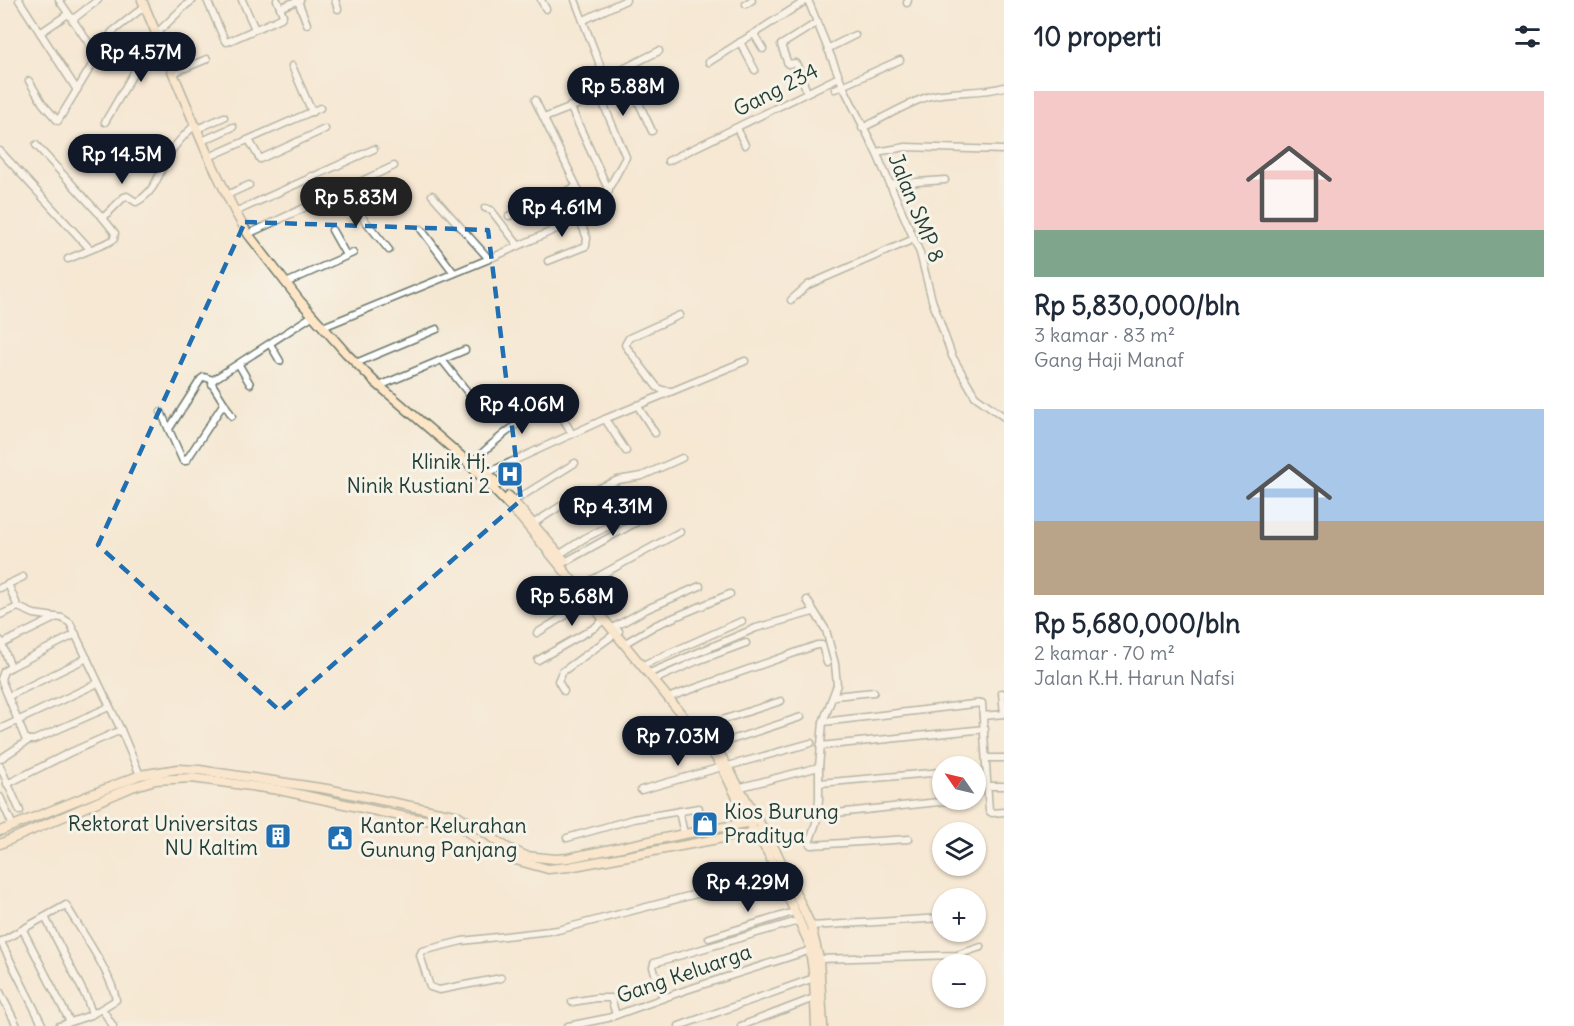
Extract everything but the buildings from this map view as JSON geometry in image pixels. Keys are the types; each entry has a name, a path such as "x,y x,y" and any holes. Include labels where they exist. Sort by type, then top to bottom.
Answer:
{"main road":[{"path":"143,3 209,157 248,234 312,316 356,363 384,384 463,454 531,525 645,664 725,767"},
{"path":"371,376 375,382 487,473 531,525"},
{"path":"592,600 605,619 617,630 701,730 737,788 759,831 811,950 816,1026"},
{"path":"0,831 140,775 178,769 281,781 459,816 508,848 534,857 555,859 753,821"},
{"path":"0,844 105,797 155,780 192,778 279,790 459,826 490,848 512,859 548,869 759,831"},
{"path":"279,790 281,781"},
{"path":"759,831 777,853 811,926 819,959 823,1026"}],"street":[{"path":"19,0 76,90"},
{"path":"59,0 97,56"},
{"path":"40,33 98,0"},
{"path":"105,122 157,33 193,0"},
{"path":"207,0 225,41 281,18 283,15 277,0"},
{"path":"242,0 255,29"},
{"path":"335,0 338,9"},
{"path":"542,0 546,9"},
{"path":"323,327 489,259 590,213 599,206 626,157 600,96 605,78 575,0"},
{"path":"584,20 626,0"},
{"path":"746,4 752,0"},
{"path":"709,62 807,0"},
{"name":"Jalan SMP 8","path":"807,0 843,86 876,152 920,253 932,300 952,356 975,396 1004,417"},
{"path":"280,7 299,1 307,24"},
{"path":"29,81 43,104 58,121 111,32 143,3"},
{"path":"807,92 797,65 789,64 781,44 818,22"},
{"path":"754,34 763,49"},
{"path":"829,48 855,35"},
{"path":"740,42 755,70"},
{"path":"605,78 659,51"},
{"path":"173,74 207,59"},
{"path":"835,89 900,60"},
{"path":"292,66 312,112"},
{"path":"623,69 652,131"},
{"name":"Gang 234","path":"668,161 839,76"},
{"path":"862,128 930,96 1004,87"},
{"path":"544,118 600,96"},
{"path":"535,100 590,213"},
{"path":"570,106 609,191"},
{"path":"209,157 320,108"},
{"path":"103,218 124,197 127,196 136,202 148,194 173,149 196,127 224,117"},
{"path":"202,141 233,127"},
{"path":"737,128 745,145"},
{"path":"249,140 259,159 325,129"},
{"path":"36,145 103,218 115,236 109,242 68,259"},
{"path":"876,152 906,147 1004,150"},
{"path":"235,212 374,149"},
{"path":"0,152 90,249"},
{"path":"248,234 394,166"},
{"path":"311,176 322,200"},
{"path":"889,184 945,180"},
{"path":"227,195 249,185"},
{"path":"509,216 576,187"},
{"path":"342,191 389,250"},
{"path":"432,195 489,259"},
{"path":"485,208 491,210 521,243"},
{"path":"548,261 586,246 587,238 579,218"},
{"path":"286,283 350,254 332,230"},
{"path":"422,230 454,273"},
{"path":"791,300 808,285 914,239"},
{"path":"670,392 657,387 625,345 629,338 680,315"},
{"path":"169,429 201,379 204,377 213,380 312,316"},
{"path":"356,363 437,329"},
{"path":"270,344 280,361"},
{"path":"384,384 465,350"},
{"path":"442,360 469,394"},
{"path":"487,473 605,418 745,361"},
{"path":"239,365 250,384"},
{"path":"213,380 212,384 232,416"},
{"path":"162,412 183,461 186,461 224,403"},
{"path":"637,405 655,433"},
{"path":"166,422 182,410"},
{"path":"474,461 507,430 534,415 550,410 557,412 572,434"},
{"path":"605,418 626,451"},
{"path":"531,525 567,502 618,480 642,476 681,458"},
{"path":"513,501 575,463"},
{"path":"560,558 585,538 661,500"},
{"path":"560,558 644,518"},
{"path":"581,586 680,532"},
{"path":"0,588 23,577"},
{"path":"8,584 18,607 34,614 67,620 76,634 140,775"},
{"path":"564,691 558,681 562,672 647,609 700,586"},
{"path":"627,642 656,625 730,594"},
{"path":"537,633 592,600"},
{"path":"807,600 826,630 837,675 834,696 823,722 816,767 820,783 818,815 809,841 811,845 909,839"},
{"path":"0,615 18,607"},
{"path":"655,677 756,628 813,612"},
{"path":"11,667 1,642 58,617"},
{"path":"538,660 605,619"},
{"path":"645,664 742,621"},
{"path":"29,741 25,738 2,679 4,671 76,634"},
{"path":"655,677 746,643"},
{"path":"673,696 817,645 824,647 827,663"},
{"path":"9,696 87,658"},
{"path":"0,729 98,683"},
{"path":"834,696 874,692"},
{"path":"983,716 1004,714 1002,693"},
{"path":"701,730 725,719 781,701"},
{"path":"823,722 981,703 986,756"},
{"path":"0,759 29,741 109,707"},
{"path":"713,746 801,717"},
{"path":"820,746 984,729"},
{"path":"7,784 121,730"},
{"path":"641,790 811,743"},
{"path":"1004,758 986,758 990,813 1004,812"},
{"path":"0,766 20,811"},
{"path":"737,788 816,767"},
{"path":"820,783 932,773"},
{"path":"987,786 1004,786"},
{"path":"0,798 13,826"},
{"path":"818,815 932,803"},
{"path":"567,838 633,819 699,808"},
{"path":"679,811 684,834"},
{"path":"501,978 433,989 430,987 420,955 422,951 462,941 558,930 777,873"},
{"path":"753,890 780,883"},
{"path":"43,1026 1,942 66,905 115,992 116,1000 90,1015 59,1026"},
{"path":"45,917 87,999 90,1015"},
{"path":"709,938 796,917"},
{"path":"663,998 653,967 654,963 796,917"},
{"path":"811,926 932,919"},
{"path":"22,930 70,1022"},
{"path":"819,959 957,955 981,947"},
{"name":"Gang Keluarga","path":"568,1026 616,1015 811,950"},
{"path":"679,1026 814,978"},
{"path":"0,992 17,1026"},
{"path":"572,1002 611,998 616,1015"},
{"path":"741,1026 814,998"},
{"path":"102,1009 113,1026"},
{"path":"81,1019 85,1026"}],"highlighted area":[{"path":"245,222 488,230 521,500 280,711 98,545"}],"place":[{"name":"Klinik Hj. Ninik Kustiani 2","path":"510,474"},
{"name":"Kios Burung Praditya","path":"705,824"},
{"name":"Rektorat Universitas NU Kaltim","path":"278,836"},
{"name":"Kantor Kelurahan Gunung Panjang","path":"340,838"}]}
